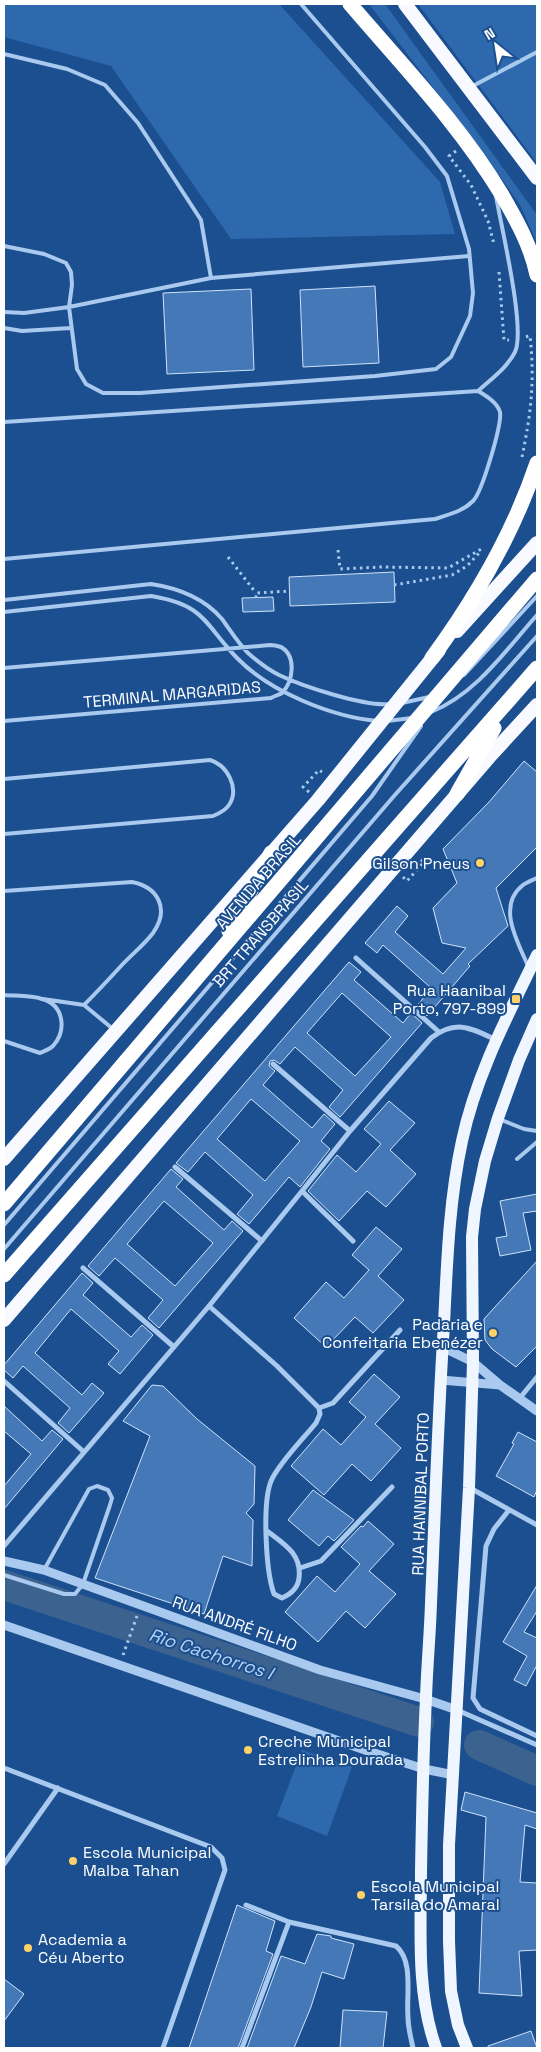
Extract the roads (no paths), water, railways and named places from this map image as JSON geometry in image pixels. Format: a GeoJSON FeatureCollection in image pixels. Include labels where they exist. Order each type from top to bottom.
{"type":"FeatureCollection","features":[{"type":"Feature","properties":{"kind":"highway"},"geometry":{"type":"LineString","coordinates":[[350,4],[468,141],[489,172],[519,224],[532,253],[537,275]]}},
{"type":"Feature","properties":{"kind":"highway"},"geometry":{"type":"LineString","coordinates":[[405,4],[537,178]]}},
{"type":"Feature","properties":{"kind":"highway"},"geometry":{"type":"LineString","coordinates":[[432,658],[485,578],[528,492],[537,463]]}},
{"type":"Feature","properties":{"kind":"highway","name":"AVENIDA BRASIL"},"geometry":{"type":"LineString","coordinates":[[6,1153],[116,1031],[318,800],[432,658],[537,543]]}},
{"type":"Feature","properties":{"kind":"highway","name":"AVENIDA BRASIL"},"geometry":{"type":"LineString","coordinates":[[4,1204],[537,579]]}},
{"type":"Feature","properties":{"kind":"highway"},"geometry":{"type":"LineString","coordinates":[[4,1275],[537,668]]}},
{"type":"Feature","properties":{"kind":"highway"},"geometry":{"type":"LineString","coordinates":[[457,794],[508,702]]}},
{"type":"Feature","properties":{"kind":"highway"},"geometry":{"type":"LineString","coordinates":[[4,1320],[491,754],[537,705]]}},
{"type":"Feature","properties":{"kind":"highway"},"geometry":{"type":"LineString","coordinates":[[216,957],[271,853]]}},
{"type":"Feature","properties":{"kind":"main road","name":"RUA HANNIBAL PORTO"},"geometry":{"type":"LineString","coordinates":[[436,2048],[431,2034],[423,1989],[420,1946],[426,1699],[442,1347],[454,1181],[462,1139],[473,1100],[496,1040],[537,955]]}},
{"type":"Feature","properties":{"kind":"main road"},"geometry":{"type":"LineString","coordinates":[[467,2048],[458,2025],[451,1991],[449,1956],[449,1845],[469,1488],[472,1238],[475,1209],[485,1161],[519,1060],[537,1019]]}},
{"type":"Feature","properties":{"kind":"street"},"geometry":{"type":"LineString","coordinates":[[356,958],[438,1032]]}},
{"type":"Feature","properties":{"kind":"street"},"geometry":{"type":"LineString","coordinates":[[4,1546],[209,1306],[350,1132],[430,1038],[447,1028],[465,1027],[496,1040]]}},
{"type":"Feature","properties":{"kind":"street"},"geometry":{"type":"LineString","coordinates":[[273,1064],[350,1132]]}},
{"type":"Feature","properties":{"kind":"street"},"geometry":{"type":"LineString","coordinates":[[175,1167],[262,1240]]}},
{"type":"Feature","properties":{"kind":"street"},"geometry":{"type":"LineString","coordinates":[[302,1191],[353,1241]]}},
{"type":"Feature","properties":{"kind":"street"},"geometry":{"type":"LineString","coordinates":[[83,1268],[174,1347]]}},
{"type":"Feature","properties":{"kind":"street"},"geometry":{"type":"LineString","coordinates":[[209,1306],[277,1366],[319,1408],[320,1414],[316,1423],[273,1477],[268,1489],[266,1502],[267,1530],[270,1581],[274,1594],[282,1598],[292,1594],[299,1583],[300,1568],[296,1556],[267,1530]]}},
{"type":"Feature","properties":{"kind":"street"},"geometry":{"type":"LineString","coordinates":[[319,1408],[333,1403],[400,1330]]}},
{"type":"Feature","properties":{"kind":"street"},"geometry":{"type":"LineString","coordinates":[[442,1347],[472,1362],[500,1385],[537,1411]]}},
{"type":"Feature","properties":{"kind":"street"},"geometry":{"type":"LineString","coordinates":[[519,1399],[537,1377]]}},
{"type":"Feature","properties":{"kind":"street"},"geometry":{"type":"LineString","coordinates":[[4,1380],[84,1452]]}},
{"type":"Feature","properties":{"kind":"street"},"geometry":{"type":"LineString","coordinates":[[441,1380],[500,1385]]}},
{"type":"Feature","properties":{"kind":"street"},"geometry":{"type":"LineString","coordinates":[[300,1568],[321,1561],[392,1487]]}},
{"type":"Feature","properties":{"kind":"street"},"geometry":{"type":"LineString","coordinates":[[469,1488],[537,1525]]}},
{"type":"Feature","properties":{"kind":"street"},"geometry":{"type":"LineString","coordinates":[[508,1510],[494,1529],[486,1546],[473,1698],[480,1709],[537,1736]]}},
{"type":"Feature","properties":{"kind":"street","name":"RUA ANDRÉ FILHO"},"geometry":{"type":"LineString","coordinates":[[4,1561],[44,1570],[320,1670],[426,1699],[457,1710]]}},
{"type":"Feature","properties":{"kind":"street"},"geometry":{"type":"LineString","coordinates":[[4,1625],[424,1769],[454,1775]]}},
{"type":"Feature","properties":{"kind":"street"},"geometry":{"type":"LineString","coordinates":[[457,1710],[537,1745]]}},
{"type":"Feature","properties":{"kind":"street"},"geometry":{"type":"LineString","coordinates":[[4,1768],[211,1847],[218,1852],[224,1864],[224,1870],[163,2048]]}},
{"type":"Feature","properties":{"kind":"street"},"geometry":{"type":"LineString","coordinates":[[4,1864],[58,1788]]}},
{"type":"Feature","properties":{"kind":"street"},"geometry":{"type":"LineString","coordinates":[[246,1906],[288,1922],[396,1946],[402,1951],[406,1961],[408,2019],[413,2048]]}},
{"type":"Feature","properties":{"kind":"street"},"geometry":{"type":"LineString","coordinates":[[242,2048],[288,1922]]}},
{"type":"Feature","properties":{"kind":"lane"},"geometry":{"type":"LineString","coordinates":[[4,246],[44,254],[66,264],[71,272],[72,285],[69,306],[77,369],[86,384],[104,393],[140,393],[325,380],[436,369],[451,357],[470,316],[473,293],[469,249],[447,176],[425,146],[300,4]]}},
{"type":"Feature","properties":{"kind":"lane"},"geometry":{"type":"LineString","coordinates":[[469,88],[537,52]]}},
{"type":"Feature","properties":{"kind":"lane"},"geometry":{"type":"LineString","coordinates":[[4,54],[67,69],[105,85],[138,123],[200,220],[211,278]]}},
{"type":"Feature","properties":{"kind":"lane"},"geometry":{"type":"LineString","coordinates":[[478,391],[507,365],[515,351],[519,338],[509,264],[496,194],[489,172]]}},
{"type":"Feature","properties":{"kind":"lane"},"geometry":{"type":"LineString","coordinates":[[4,312],[24,313],[69,306],[211,278],[469,256]]}},
{"type":"Feature","properties":{"kind":"lane"},"geometry":{"type":"LineString","coordinates":[[4,328],[22,331],[71,328]]}},
{"type":"Feature","properties":{"kind":"lane"},"geometry":{"type":"LineString","coordinates":[[4,421],[478,391],[490,398],[500,411],[500,422],[482,483],[475,499],[461,511],[435,519],[4,559]]}},
{"type":"Feature","properties":{"kind":"lane"},"geometry":{"type":"LineString","coordinates":[[4,600],[151,584],[170,587],[191,595],[207,606],[220,617],[246,652],[266,668],[280,676],[364,703],[384,705],[424,699],[444,690],[464,676],[537,596]]}},
{"type":"Feature","properties":{"kind":"lane"},"geometry":{"type":"LineString","coordinates":[[4,612],[151,596],[168,599],[185,605],[199,614],[237,659],[258,676],[296,698],[358,719],[382,722],[421,716],[458,698],[474,684],[537,615]]}},
{"type":"Feature","properties":{"kind":"lane","name":"BRT TRANSBRASIL"},"geometry":{"type":"LineString","coordinates":[[4,1249],[394,796],[537,636]]}},
{"type":"Feature","properties":{"kind":"lane","name":"TERMINAL MARGARIDAS"},"geometry":{"type":"LineString","coordinates":[[4,668],[270,644],[281,647],[288,653],[292,668],[288,684],[281,694],[271,698],[4,721]]}},
{"type":"Feature","properties":{"kind":"lane"},"geometry":{"type":"LineString","coordinates":[[428,715],[457,675]]}},
{"type":"Feature","properties":{"kind":"lane","name":"BRT TRANSBRASIL"},"geometry":{"type":"LineString","coordinates":[[4,1225],[372,796],[423,723]]}},
{"type":"Feature","properties":{"kind":"lane"},"geometry":{"type":"LineString","coordinates":[[4,779],[210,760],[219,763],[224,768],[233,788],[229,805],[221,812],[212,816],[4,834]]}},
{"type":"Feature","properties":{"kind":"lane"},"geometry":{"type":"LineString","coordinates":[[530,970],[511,924],[510,904],[522,885],[537,878]]}},
{"type":"Feature","properties":{"kind":"lane"},"geometry":{"type":"LineString","coordinates":[[4,891],[132,882],[143,884],[151,889],[159,899],[162,912],[154,932],[84,1005]]}},
{"type":"Feature","properties":{"kind":"lane"},"geometry":{"type":"LineString","coordinates":[[4,996],[84,1005],[116,1031]]}},
{"type":"Feature","properties":{"kind":"lane"},"geometry":{"type":"LineString","coordinates":[[4,1041],[40,1053],[52,1047],[58,1038],[62,1018],[57,1007],[43,999]]}},
{"type":"Feature","properties":{"kind":"lane"},"geometry":{"type":"LineString","coordinates":[[498,1118],[524,1129],[537,1131]]}},
{"type":"Feature","properties":{"kind":"lane"},"geometry":{"type":"LineString","coordinates":[[517,1159],[537,1142]]}},
{"type":"Feature","properties":{"kind":"lane"},"geometry":{"type":"LineString","coordinates":[[4,1575],[64,1594],[75,1594],[83,1584],[110,1505],[112,1498],[108,1490],[97,1486],[89,1488],[44,1570]]}},
{"type":"Feature","properties":{"kind":"waterway","name":"Rio Cachorros I"},"geometry":{"type":"LineString","coordinates":[[4,1585],[419,1722]]}},
{"type":"Feature","properties":{"kind":"waterway","name":"Rio Cachorros I"},"geometry":{"type":"LineString","coordinates":[[479,1745],[537,1771]]}},
{"type":"Feature","properties":{"kind":"place","name":"Gilson Pneus"},"geometry":{"type":"Point","coordinates":[480,863]}},
{"type":"Feature","properties":{"kind":"place","name":"Rua Haanibal Porto, 797-899"},"geometry":{"type":"Point","coordinates":[516,999]}},
{"type":"Feature","properties":{"kind":"place","name":"Padaria e Confeitaria Ebenézer"},"geometry":{"type":"Point","coordinates":[493,1333]}},
{"type":"Feature","properties":{"kind":"place","name":"Creche Municipal Estrelinha Dourada"},"geometry":{"type":"Point","coordinates":[248,1750]}},
{"type":"Feature","properties":{"kind":"place","name":"Escola Municipal Malba Tahan"},"geometry":{"type":"Point","coordinates":[73,1861]}},
{"type":"Feature","properties":{"kind":"place","name":"Escola Municipal Tarsila do Amaral"},"geometry":{"type":"Point","coordinates":[361,1895]}},
{"type":"Feature","properties":{"kind":"place","name":"Academia a Céu Aberto"},"geometry":{"type":"Point","coordinates":[28,1948]}}]}
